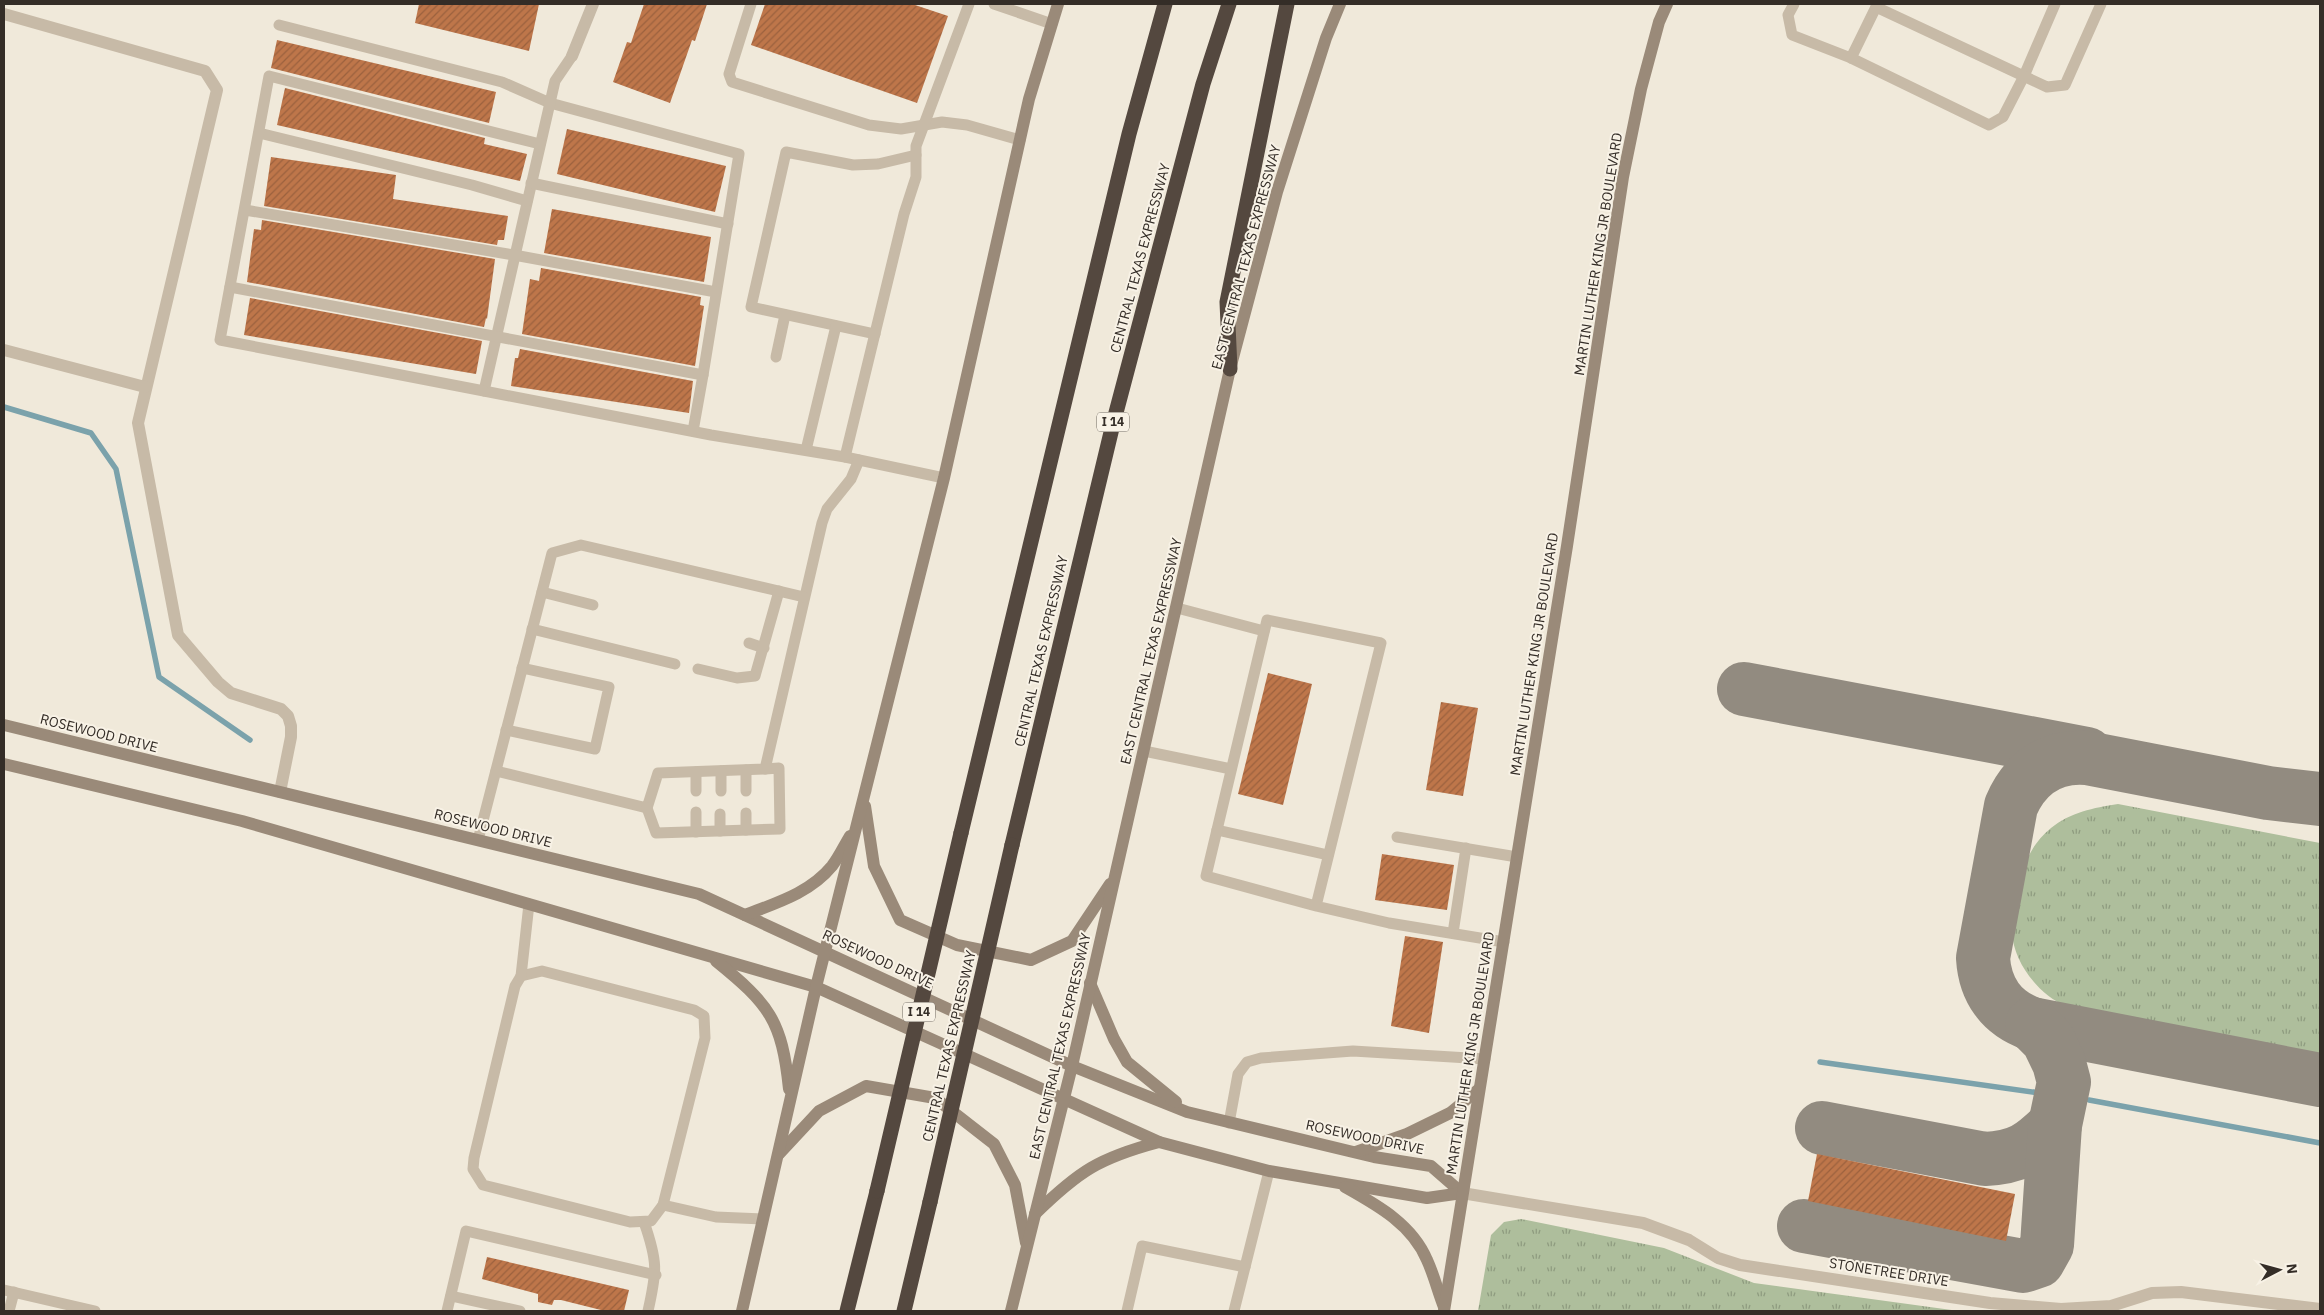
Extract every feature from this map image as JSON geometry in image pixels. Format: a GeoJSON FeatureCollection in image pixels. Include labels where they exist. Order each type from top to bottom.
{"type":"FeatureCollection","features":[{"type":"Feature","properties":{"kind":"highway","name":"I 14"},"geometry":{"type":"LineString","coordinates":[[847,1311],[1127,144],[1165,4]]}},
{"type":"Feature","properties":{"kind":"highway","name":"CENTRAL TEXAS EXPRESSWAY"},"geometry":{"type":"LineString","coordinates":[[904,1311],[1012,845],[1115,415],[1203,84],[1229,4]]}},
{"type":"Feature","properties":{"kind":"highway"},"geometry":{"type":"LineString","coordinates":[[1230,369],[1227,302],[1287,4]]}},
{"type":"Feature","properties":{"kind":"main road"},"geometry":{"type":"LineString","coordinates":[[742,1311],[816,988],[944,478],[1029,99],[1058,4]]}},
{"type":"Feature","properties":{"kind":"main road","name":"EAST CENTRAL TEXAS EXPRESSWAY"},"geometry":{"type":"LineString","coordinates":[[1011,1311],[1062,1099],[1072,1066],[1230,369],[1277,192],[1326,38],[1340,4]]}},
{"type":"Feature","properties":{"kind":"main road","name":"MARTIN LUTHER KING JR BOULEVARD"},"geometry":{"type":"LineString","coordinates":[[1444,1310],[1504,942],[1623,177],[1641,89],[1659,22],[1667,4]]}},
{"type":"Feature","properties":{"kind":"main road","name":"ROSEWOOD DRIVE"},"geometry":{"type":"LineString","coordinates":[[4,725],[699,894],[1072,1066],[1188,1112],[1374,1157],[1431,1166],[1462,1193]]}},
{"type":"Feature","properties":{"kind":"main road"},"geometry":{"type":"LineString","coordinates":[[4,764],[242,821],[816,988],[1159,1142],[1269,1171],[1426,1198],[1462,1193]]}},
{"type":"Feature","properties":{"kind":"main road"},"geometry":{"type":"LineString","coordinates":[[864,798],[874,866],[900,920],[957,945],[1031,960],[1072,941],[1115,877]]}},
{"type":"Feature","properties":{"kind":"main road"},"geometry":{"type":"LineString","coordinates":[[745,915],[794,896],[811,885],[831,866],[857,826]]}},
{"type":"Feature","properties":{"kind":"main road"},"geometry":{"type":"LineString","coordinates":[[710,956],[751,989],[765,1006],[778,1028],[784,1048],[790,1100]]}},
{"type":"Feature","properties":{"kind":"main road"},"geometry":{"type":"LineString","coordinates":[[1090,983],[1114,1039],[1127,1062],[1188,1112]]}},
{"type":"Feature","properties":{"kind":"main road"},"geometry":{"type":"LineString","coordinates":[[778,1155],[819,1111],[866,1086],[935,1098],[994,1144],[1015,1185],[1026,1245]]}},
{"type":"Feature","properties":{"kind":"main road"},"geometry":{"type":"LineString","coordinates":[[1356,1152],[1407,1134],[1450,1113],[1479,1089]]}},
{"type":"Feature","properties":{"kind":"main road"},"geometry":{"type":"LineString","coordinates":[[1035,1214],[1066,1184],[1099,1162],[1127,1150],[1159,1142]]}},
{"type":"Feature","properties":{"kind":"main road"},"geometry":{"type":"LineString","coordinates":[[1339,1183],[1387,1211],[1410,1234],[1427,1258],[1444,1310]]}},
{"type":"Feature","properties":{"kind":"street"},"geometry":{"type":"LineString","coordinates":[[572,56],[593,4]]}},
{"type":"Feature","properties":{"kind":"street"},"geometry":{"type":"LineString","coordinates":[[4,14],[205,71],[217,90],[145,387],[138,430],[178,634],[218,682],[230,693],[281,709],[288,716],[291,726],[290,737],[280,792]]}},
{"type":"Feature","properties":{"kind":"street"},"geometry":{"type":"LineString","coordinates":[[4,350],[145,387]]}},
{"type":"Feature","properties":{"kind":"street","name":"STONETREE DRIVE"},"geometry":{"type":"LineString","coordinates":[[1462,1193],[1643,1223],[1689,1240],[1718,1258],[1740,1265],[1990,1303],[2061,1309],[2111,1306],[2152,1293],[2181,1292],[2320,1309]]}},
{"type":"Feature","properties":{"kind":"lane"},"geometry":{"type":"LineString","coordinates":[[751,4],[729,74],[732,82],[869,125],[901,129],[924,123],[942,122],[967,125],[1020,140]]}},
{"type":"Feature","properties":{"kind":"lane"},"geometry":{"type":"LineString","coordinates":[[845,457],[904,214],[916,176],[916,146],[969,4]]}},
{"type":"Feature","properties":{"kind":"lane"},"geometry":{"type":"LineString","coordinates":[[994,4],[1052,24]]}},
{"type":"Feature","properties":{"kind":"lane"},"geometry":{"type":"LineString","coordinates":[[1794,4],[1788,15],[1792,35],[1851,58],[1989,125],[2003,117],[2024,76],[2055,4]]}},
{"type":"Feature","properties":{"kind":"lane"},"geometry":{"type":"LineString","coordinates":[[1851,58],[1877,5],[2047,87],[2065,85],[2101,4]]}},
{"type":"Feature","properties":{"kind":"lane"},"geometry":{"type":"LineString","coordinates":[[279,25],[502,82],[550,103],[739,154],[693,431]]}},
{"type":"Feature","properties":{"kind":"lane"},"geometry":{"type":"LineString","coordinates":[[484,391],[554,82],[572,56]]}},
{"type":"Feature","properties":{"kind":"lane"},"geometry":{"type":"LineString","coordinates":[[540,144],[270,76],[220,340],[693,431],[845,457],[944,478]]}},
{"type":"Feature","properties":{"kind":"lane"},"geometry":{"type":"LineString","coordinates":[[259,133],[472,184],[527,201]]}},
{"type":"Feature","properties":{"kind":"lane"},"geometry":{"type":"LineString","coordinates":[[875,334],[751,307],[786,152],[853,165],[878,164],[916,155]]}},
{"type":"Feature","properties":{"kind":"lane"},"geometry":{"type":"LineString","coordinates":[[531,183],[728,224]]}},
{"type":"Feature","properties":{"kind":"lane"},"geometry":{"type":"LineString","coordinates":[[245,210],[514,255],[716,292]]}},
{"type":"Feature","properties":{"kind":"lane"},"geometry":{"type":"LineString","coordinates":[[230,287],[703,375]]}},
{"type":"Feature","properties":{"kind":"lane"},"geometry":{"type":"LineString","coordinates":[[776,357],[785,315]]}},
{"type":"Feature","properties":{"kind":"lane"},"geometry":{"type":"LineString","coordinates":[[806,450],[836,326]]}},
{"type":"Feature","properties":{"kind":"lane"},"geometry":{"type":"LineString","coordinates":[[765,769],[804,597],[827,510],[851,479],[859,460]]}},
{"type":"Feature","properties":{"kind":"lane"},"geometry":{"type":"LineString","coordinates":[[478,840],[552,553],[580,545],[804,597]]}},
{"type":"Feature","properties":{"kind":"lane"},"geometry":{"type":"LineString","coordinates":[[698,669],[737,678],[755,676],[779,591]]}},
{"type":"Feature","properties":{"kind":"lane"},"geometry":{"type":"LineString","coordinates":[[542,592],[593,605]]}},
{"type":"Feature","properties":{"kind":"lane"},"geometry":{"type":"LineString","coordinates":[[1177,608],[1264,631]]}},
{"type":"Feature","properties":{"kind":"lane"},"geometry":{"type":"LineString","coordinates":[[1316,906],[1381,643],[1267,620],[1206,876],[1316,906],[1389,923],[1504,942]]}},
{"type":"Feature","properties":{"kind":"lane"},"geometry":{"type":"LineString","coordinates":[[532,629],[675,664]]}},
{"type":"Feature","properties":{"kind":"lane"},"geometry":{"type":"LineString","coordinates":[[749,643],[764,648]]}},
{"type":"Feature","properties":{"kind":"lane"},"geometry":{"type":"LineString","coordinates":[[506,730],[595,750],[609,687],[522,668]]}},
{"type":"Feature","properties":{"kind":"lane"},"geometry":{"type":"LineString","coordinates":[[1144,751],[1231,769]]}},
{"type":"Feature","properties":{"kind":"lane"},"geometry":{"type":"LineString","coordinates":[[779,768],[780,829],[656,833],[647,808],[658,773],[746,770],[779,768]]}},
{"type":"Feature","properties":{"kind":"lane"},"geometry":{"type":"LineString","coordinates":[[746,770],[746,791]]}},
{"type":"Feature","properties":{"kind":"lane"},"geometry":{"type":"LineString","coordinates":[[496,771],[647,808]]}},
{"type":"Feature","properties":{"kind":"lane"},"geometry":{"type":"LineString","coordinates":[[721,771],[721,791]]}},
{"type":"Feature","properties":{"kind":"lane"},"geometry":{"type":"LineString","coordinates":[[696,772],[696,791]]}},
{"type":"Feature","properties":{"kind":"lane"},"geometry":{"type":"LineString","coordinates":[[696,812],[696,832]]}},
{"type":"Feature","properties":{"kind":"lane"},"geometry":{"type":"LineString","coordinates":[[746,813],[746,830]]}},
{"type":"Feature","properties":{"kind":"lane"},"geometry":{"type":"LineString","coordinates":[[720,814],[720,831]]}},
{"type":"Feature","properties":{"kind":"lane"},"geometry":{"type":"LineString","coordinates":[[1217,830],[1328,855]]}},
{"type":"Feature","properties":{"kind":"lane"},"geometry":{"type":"LineString","coordinates":[[1397,837],[1517,856]]}},
{"type":"Feature","properties":{"kind":"lane"},"geometry":{"type":"LineString","coordinates":[[1453,933],[1466,848]]}},
{"type":"Feature","properties":{"kind":"lane"},"geometry":{"type":"LineString","coordinates":[[521,976],[542,971],[694,1010],[704,1016],[705,1038],[663,1205],[651,1221],[630,1222],[483,1185],[476,1177],[473,1169],[474,1158],[515,986],[521,976],[528,904]]}},
{"type":"Feature","properties":{"kind":"lane"},"geometry":{"type":"LineString","coordinates":[[1229,1123],[1238,1074],[1246,1062],[1261,1058],[1353,1051],[1485,1059]]}},
{"type":"Feature","properties":{"kind":"lane"},"geometry":{"type":"LineString","coordinates":[[1234,1311],[1269,1171]]}},
{"type":"Feature","properties":{"kind":"lane"},"geometry":{"type":"LineString","coordinates":[[663,1205],[716,1217],[763,1220]]}},
{"type":"Feature","properties":{"kind":"lane"},"geometry":{"type":"LineString","coordinates":[[644,1222],[654,1250],[656,1275],[648,1311]]}},
{"type":"Feature","properties":{"kind":"lane"},"geometry":{"type":"LineString","coordinates":[[447,1311],[466,1231],[656,1275]]}},
{"type":"Feature","properties":{"kind":"lane"},"geometry":{"type":"LineString","coordinates":[[1127,1311],[1142,1246],[1245,1267]]}},
{"type":"Feature","properties":{"kind":"lane"},"geometry":{"type":"LineString","coordinates":[[9,1311],[9,1291],[95,1311]]}},
{"type":"Feature","properties":{"kind":"lane"},"geometry":{"type":"LineString","coordinates":[[451,1296],[520,1311]]}},
{"type":"Feature","properties":{"kind":"green space"},"geometry":{"type":"Polygon","coordinates":[[[2118,804],[2320,843],[2320,1057],[2092,1014],[2056,1001],[2037,986],[2029,976],[2017,955],[2012,932],[2019,885],[2024,867],[2032,850],[2051,828],[2066,818],[2083,811],[2118,804]]]}},
{"type":"Feature","properties":{"kind":"green space"},"geometry":{"type":"Polygon","coordinates":[[[1521,1219],[1664,1248],[1754,1283],[1959,1311],[1478,1311],[1491,1235],[1504,1222],[1521,1219]]]}},
{"type":"Feature","properties":{"kind":"building"},"geometry":{"type":"Polygon","coordinates":[[[419,4],[539,4],[529,51],[415,23],[419,4]]]}},
{"type":"Feature","properties":{"kind":"building"},"geometry":{"type":"Polygon","coordinates":[[[644,4],[707,4],[695,41],[692,40],[670,103],[613,82],[627,42],[631,43],[644,4]]]}},
{"type":"Feature","properties":{"kind":"building"},"geometry":{"type":"Polygon","coordinates":[[[765,4],[912,4],[948,16],[917,103],[751,45],[765,4]]]}},
{"type":"Feature","properties":{"kind":"building"},"geometry":{"type":"Polygon","coordinates":[[[277,40],[496,92],[489,123],[271,68],[277,40]]]}},
{"type":"Feature","properties":{"kind":"building"},"geometry":{"type":"Polygon","coordinates":[[[285,88],[485,138],[484,144],[527,154],[520,181],[277,125],[285,88]]]}},
{"type":"Feature","properties":{"kind":"building"},"geometry":{"type":"Polygon","coordinates":[[[567,129],[726,166],[715,212],[557,174],[567,129]]]}},
{"type":"Feature","properties":{"kind":"building"},"geometry":{"type":"Polygon","coordinates":[[[271,157],[396,175],[393,199],[508,216],[504,240],[498,240],[497,245],[264,206],[271,157]]]}},
{"type":"Feature","properties":{"kind":"building"},"geometry":{"type":"Polygon","coordinates":[[[552,209],[711,237],[704,282],[544,253],[552,209]]]}},
{"type":"Feature","properties":{"kind":"building"},"geometry":{"type":"Polygon","coordinates":[[[262,220],[495,259],[487,319],[484,327],[247,282],[254,229],[261,230],[262,220]]]}},
{"type":"Feature","properties":{"kind":"building"},"geometry":{"type":"Polygon","coordinates":[[[541,268],[701,297],[700,305],[704,306],[695,366],[522,334],[530,279],[539,281],[541,268]]]}},
{"type":"Feature","properties":{"kind":"building"},"geometry":{"type":"Polygon","coordinates":[[[250,298],[482,341],[476,374],[244,335],[250,298]]]}},
{"type":"Feature","properties":{"kind":"building"},"geometry":{"type":"Polygon","coordinates":[[[520,349],[693,381],[689,413],[511,386],[515,358],[518,358],[520,349]]]}},
{"type":"Feature","properties":{"kind":"building"},"geometry":{"type":"Polygon","coordinates":[[[1268,673],[1312,684],[1283,805],[1238,794],[1268,673]]]}},
{"type":"Feature","properties":{"kind":"building"},"geometry":{"type":"Polygon","coordinates":[[[1441,702],[1478,708],[1463,796],[1426,790],[1441,702]]]}},
{"type":"Feature","properties":{"kind":"building"},"geometry":{"type":"Polygon","coordinates":[[[1382,854],[1454,865],[1447,910],[1375,900],[1382,854]]]}},
{"type":"Feature","properties":{"kind":"building"},"geometry":{"type":"Polygon","coordinates":[[[1405,936],[1443,942],[1429,1033],[1391,1026],[1405,936]]]}},
{"type":"Feature","properties":{"kind":"building"},"geometry":{"type":"Polygon","coordinates":[[[1817,1154],[2015,1194],[2006,1241],[1808,1201],[1817,1154]]]}},
{"type":"Feature","properties":{"kind":"building"},"geometry":{"type":"Polygon","coordinates":[[[487,1257],[629,1290],[624,1311],[605,1311],[561,1300],[554,1300],[552,1305],[538,1302],[538,1294],[482,1279],[487,1257]]]}},
{"type":"Feature","properties":{"kind":"waterway"},"geometry":{"type":"LineString","coordinates":[[4,407],[91,433],[116,469],[159,677],[250,740]]}},
{"type":"Feature","properties":{"kind":"waterway"},"geometry":{"type":"LineString","coordinates":[[1820,1062],[2040,1093]]}},
{"type":"Feature","properties":{"kind":"waterway"},"geometry":{"type":"LineString","coordinates":[[2089,1100],[2320,1143]]}},
{"type":"Feature","properties":{"kind":"taxiway"},"geometry":{"type":"LineString","coordinates":[[1744,689],[2087,754]]}},
{"type":"Feature","properties":{"kind":"taxiway"},"geometry":{"type":"LineString","coordinates":[[2320,799],[2268,793],[2087,758],[2074,758],[2051,763],[2024,784],[2011,806],[1983,958],[1987,980],[1997,999],[2012,1014],[2032,1024],[2320,1080]]}},
{"type":"Feature","properties":{"kind":"taxiway"},"geometry":{"type":"LineString","coordinates":[[1804,1226],[2023,1266],[2038,1261],[2047,1245],[2055,1125],[2064,1082],[2059,1063],[2048,1040],[2032,1024]]}},
{"type":"Feature","properties":{"kind":"taxiway"},"geometry":{"type":"LineString","coordinates":[[1822,1128],[1985,1159],[2007,1156],[2024,1150],[2039,1140],[2055,1125]]}}]}
